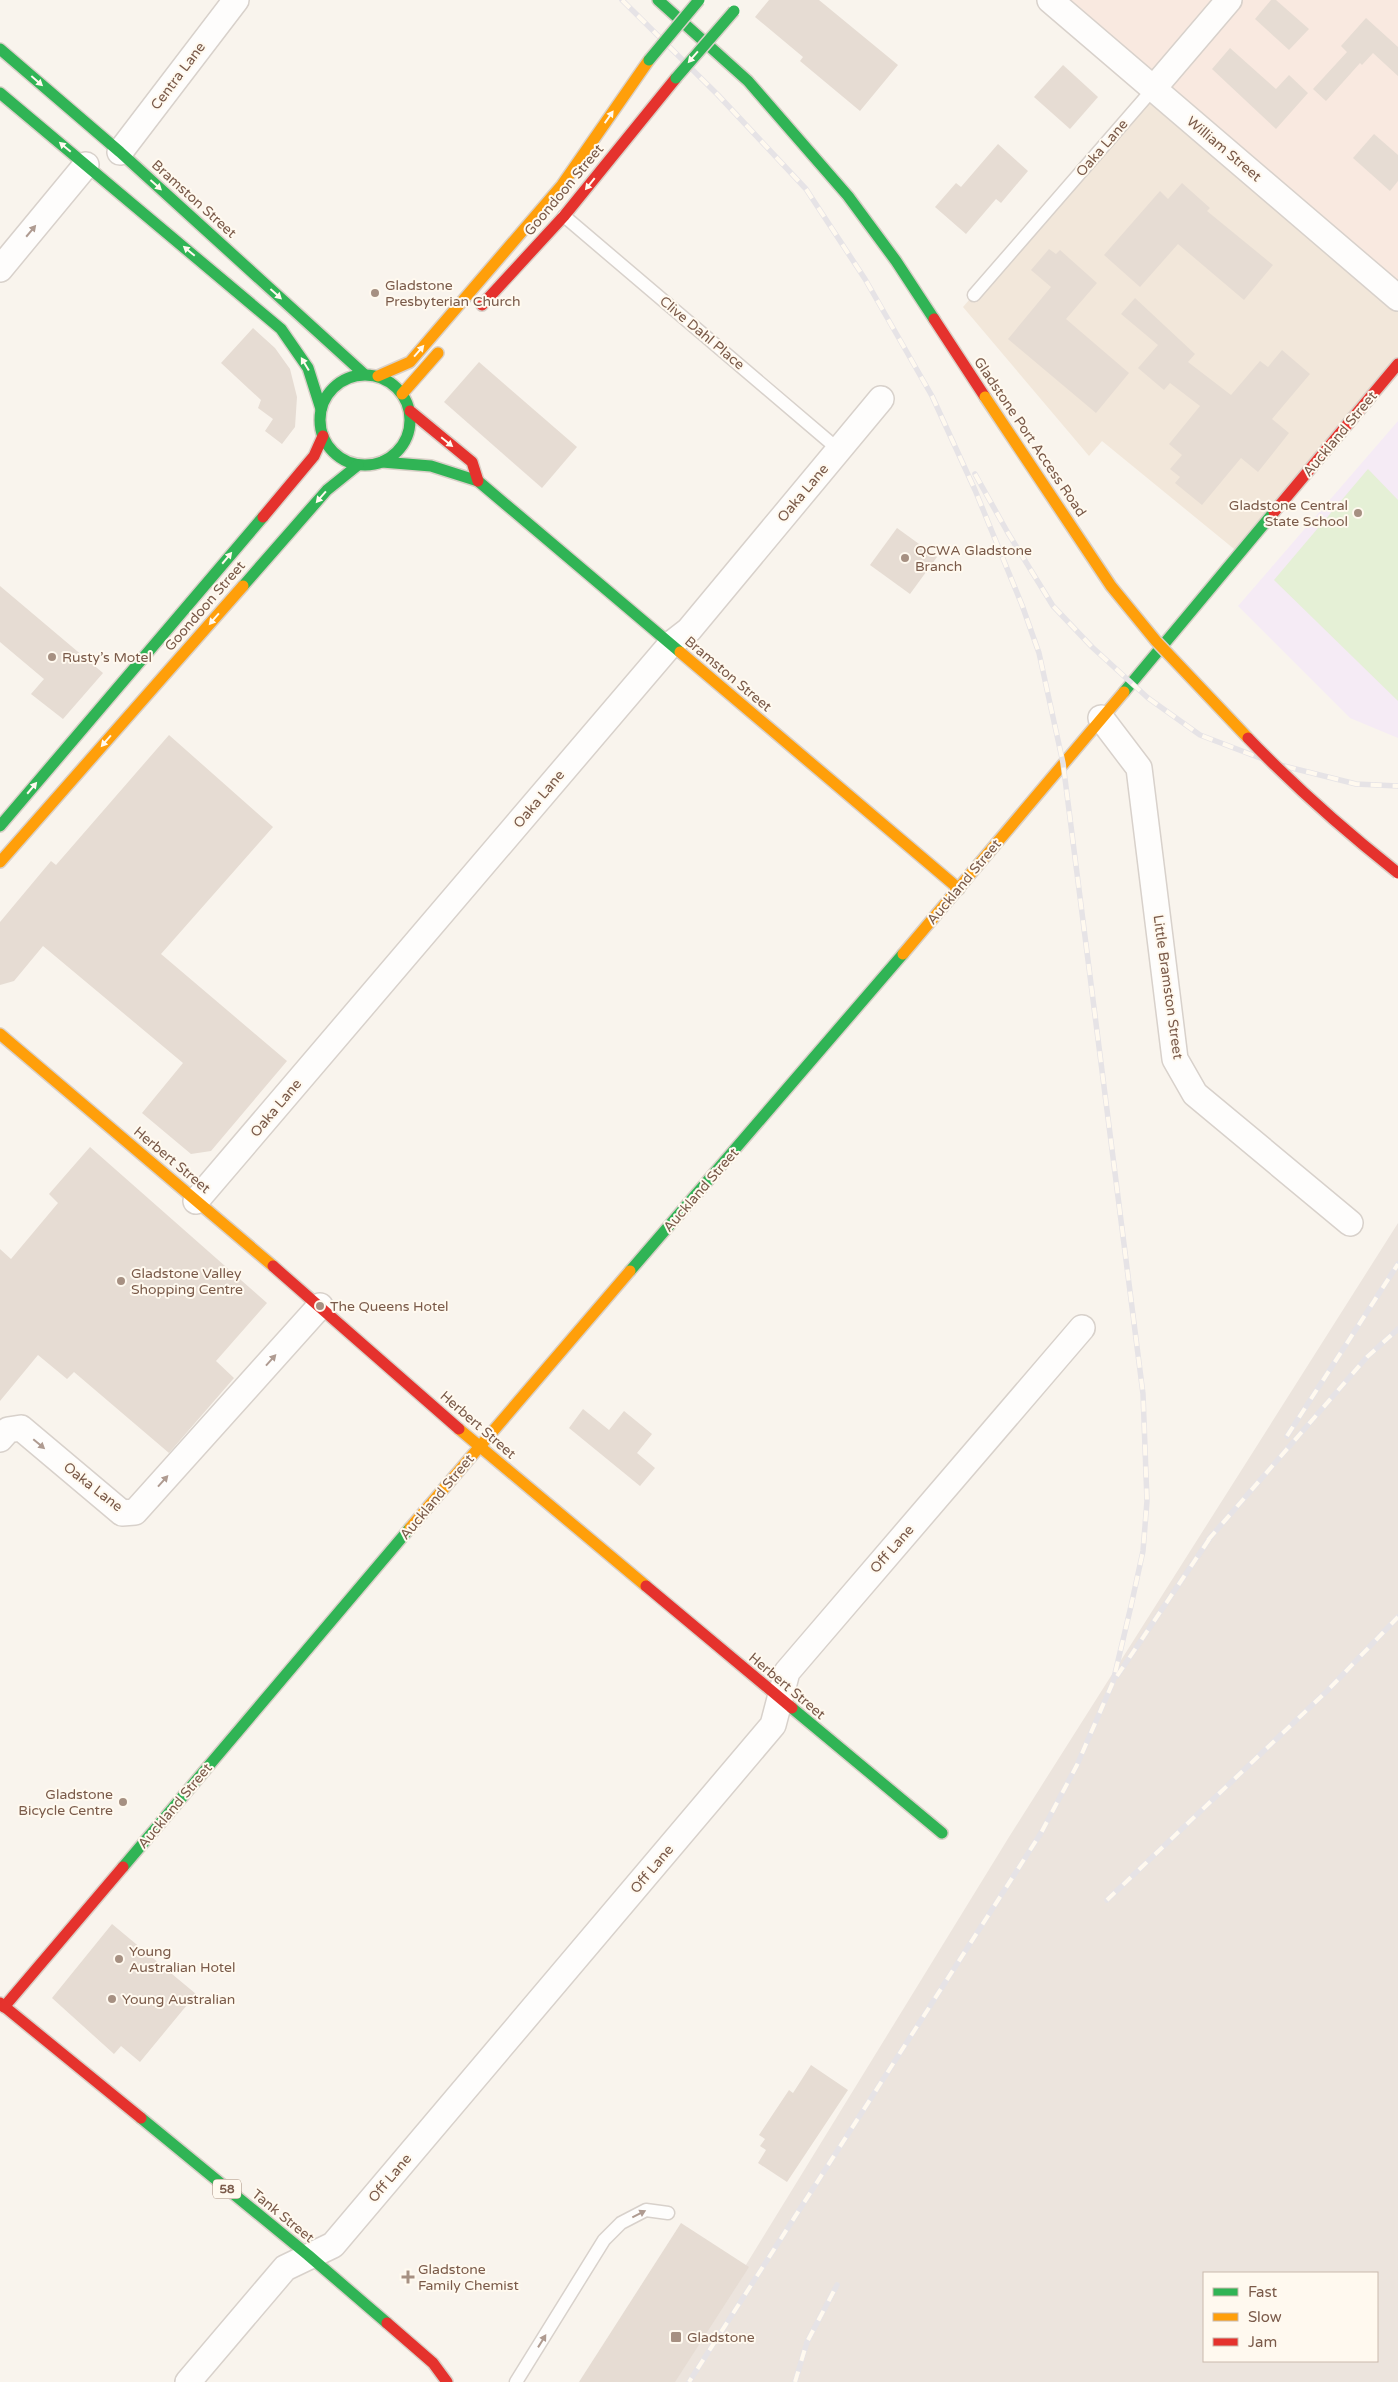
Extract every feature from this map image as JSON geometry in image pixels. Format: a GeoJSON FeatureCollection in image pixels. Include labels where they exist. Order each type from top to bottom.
{"type":"FeatureCollection","features":[{"type":"Feature","properties":{"kind":"street","name":"Centra Lane"},"geometry":{"type":"LineString","coordinates":[[120,152],[236,0]]}},
{"type":"Feature","properties":{"kind":"street","name":"Gladstone Port Access Road"},"geometry":{"type":"LineString","coordinates":[[658,0],[748,81],[848,196],[896,261],[1112,586],[1156,641],[1288,780],[1355,839],[1398,873]]}},
{"type":"Feature","properties":{"kind":"street","name":"Goondoon Street"},"geometry":{"type":"LineString","coordinates":[[378,376],[410,362],[562,185],[649,60],[699,0]]}},
{"type":"Feature","properties":{"kind":"street","name":"Goondoon Street"},"geometry":{"type":"LineString","coordinates":[[472,316],[564,216],[676,78],[743,0]]}},
{"type":"Feature","properties":{"kind":"street","name":"William Street"},"geometry":{"type":"LineString","coordinates":[[1050,0],[1398,298]]}},
{"type":"Feature","properties":{"kind":"street","name":"Oaka Lane"},"geometry":{"type":"LineString","coordinates":[[1153,89],[1229,0]]}},
{"type":"Feature","properties":{"kind":"street","name":"Bramston Street"},"geometry":{"type":"LineString","coordinates":[[0,49],[120,152],[364,374]]}},
{"type":"Feature","properties":{"kind":"street"},"geometry":{"type":"LineString","coordinates":[[0,93],[281,328],[308,368],[321,409],[320,423],[323,436],[331,449],[343,460],[358,465],[382,462],[393,456],[408,436],[411,424],[410,411],[402,394],[392,383],[378,376],[364,374],[352,376],[332,388],[321,409]]}},
{"type":"Feature","properties":{"kind":"street"},"geometry":{"type":"LineString","coordinates":[[0,269],[86,165]]}},
{"type":"Feature","properties":{"kind":"street"},"geometry":{"type":"LineString","coordinates":[[402,394],[446,345]]}},
{"type":"Feature","properties":{"kind":"street","name":"Auckland Street"},"geometry":{"type":"LineString","coordinates":[[1,2008],[479,1447],[959,889],[1398,364]]}},
{"type":"Feature","properties":{"kind":"street","name":"Oaka Lane"},"geometry":{"type":"LineString","coordinates":[[196,1201],[671,644],[690,630],[881,399]]}},
{"type":"Feature","properties":{"kind":"street","name":"Bramston Street"},"geometry":{"type":"LineString","coordinates":[[410,411],[472,462],[478,481]]}},
{"type":"Feature","properties":{"kind":"street","name":"Goondoon Street"},"geometry":{"type":"LineString","coordinates":[[0,826],[314,456],[323,436]]}},
{"type":"Feature","properties":{"kind":"street","name":"Bramston Street"},"geometry":{"type":"LineString","coordinates":[[382,462],[417,462],[445,467],[478,481],[959,889]]}},
{"type":"Feature","properties":{"kind":"street","name":"Goondoon Street"},"geometry":{"type":"LineString","coordinates":[[0,862],[327,490],[358,465]]}},
{"type":"Feature","properties":{"kind":"street","name":"Little Bramston Street"},"geometry":{"type":"LineString","coordinates":[[1101,718],[1138,768],[1175,1059],[1195,1094],[1350,1223]]}},
{"type":"Feature","properties":{"kind":"street","name":"Herbert Street"},"geometry":{"type":"LineString","coordinates":[[0,1034],[320,1306],[479,1447],[780,1700],[942,1833]]}},
{"type":"Feature","properties":{"kind":"street","name":"Oaka Lane"},"geometry":{"type":"LineString","coordinates":[[0,1439],[8,1430],[20,1428],[122,1513],[135,1512],[320,1306]]}},
{"type":"Feature","properties":{"kind":"street","name":"Off Lane"},"geometry":{"type":"LineString","coordinates":[[188,2382],[285,2268],[332,2244],[520,2025],[773,1725],[787,1672],[1082,1328]]}},
{"type":"Feature","properties":{"kind":"street","name":"Tank Street"},"geometry":{"type":"LineString","coordinates":[[1,2008],[308,2255],[433,2363],[448,2382]]}},
{"type":"Feature","properties":{"kind":"lane","name":"Oaka Lane"},"geometry":{"type":"LineString","coordinates":[[974,296],[1153,89]]}},
{"type":"Feature","properties":{"kind":"lane","name":"Clive Dahl Place"},"geometry":{"type":"LineString","coordinates":[[564,216],[839,450]]}},
{"type":"Feature","properties":{"kind":"lane"},"geometry":{"type":"LineString","coordinates":[[516,2382],[604,2240],[621,2223],[646,2210],[668,2213]]}},
{"type":"Feature","properties":{"kind":"shaded area"},"geometry":{"type":"Polygon","coordinates":[[[1061,0],[1398,0],[1398,298],[1061,0]]]}},
{"type":"Feature","properties":{"kind":"shaded area"},"geometry":{"type":"Polygon","coordinates":[[[1153,89],[1398,298],[1398,364],[1239,553],[1102,441],[1089,456],[963,307],[1153,89]]]}},
{"type":"Feature","properties":{"kind":"shaded area","name":"Gladstone Central State School"},"geometry":{"type":"Polygon","coordinates":[[[1398,421],[1398,738],[1350,718],[1238,606],[1398,421]]]}},
{"type":"Feature","properties":{"kind":"shaded area"},"geometry":{"type":"Polygon","coordinates":[[[1398,1223],[1398,2382],[674,2382],[1009,1837],[1398,1223]]]}},
{"type":"Feature","properties":{"kind":"green space"},"geometry":{"type":"Polygon","coordinates":[[[1368,469],[1398,500],[1398,701],[1274,580],[1368,469]]]}},
{"type":"Feature","properties":{"kind":"building"},"geometry":{"type":"Polygon","coordinates":[[[769,0],[819,0],[898,65],[860,111],[800,61],[803,57],[755,17],[769,0]]]}},
{"type":"Feature","properties":{"kind":"building"},"geometry":{"type":"Polygon","coordinates":[[[1271,0],[1276,0],[1309,29],[1289,50],[1255,19],[1271,0]]]}},
{"type":"Feature","properties":{"kind":"building"},"geometry":{"type":"Polygon","coordinates":[[[1366,18],[1398,47],[1398,76],[1373,53],[1362,65],[1360,63],[1326,101],[1313,89],[1347,52],[1341,46],[1366,18]]]}},
{"type":"Feature","properties":{"kind":"building"},"geometry":{"type":"Polygon","coordinates":[[[1230,48],[1276,89],[1289,75],[1308,93],[1276,129],[1212,69],[1230,48]]]}},
{"type":"Feature","properties":{"kind":"building"},"geometry":{"type":"Polygon","coordinates":[[[1063,65],[1098,97],[1070,129],[1034,97],[1063,65]]]}},
{"type":"Feature","properties":{"kind":"building"},"geometry":{"type":"Polygon","coordinates":[[[1374,134],[1398,155],[1398,181],[1390,191],[1353,158],[1374,134]]]}},
{"type":"Feature","properties":{"kind":"building"},"geometry":{"type":"Polygon","coordinates":[[[998,144],[1028,171],[1001,203],[996,199],[966,234],[935,207],[956,183],[961,187],[998,144]]]}},
{"type":"Feature","properties":{"kind":"building"},"geometry":{"type":"Polygon","coordinates":[[[1182,183],[1210,208],[1207,211],[1273,265],[1244,300],[1178,244],[1140,287],[1104,255],[1160,191],[1168,199],[1182,183]]]}},
{"type":"Feature","properties":{"kind":"building"},"geometry":{"type":"Polygon","coordinates":[[[1049,249],[1056,254],[1060,250],[1097,283],[1066,319],[1129,373],[1096,413],[1008,339],[1051,287],[1031,270],[1049,249]]]}},
{"type":"Feature","properties":{"kind":"building"},"geometry":{"type":"Polygon","coordinates":[[[1135,298],[1195,354],[1188,362],[1231,395],[1260,361],[1268,367],[1282,350],[1310,374],[1272,419],[1289,433],[1258,472],[1241,458],[1202,505],[1175,483],[1180,477],[1170,469],[1182,455],[1169,444],[1200,406],[1170,383],[1164,390],[1138,368],[1158,345],[1121,314],[1135,298]]]}},
{"type":"Feature","properties":{"kind":"building"},"geometry":{"type":"Polygon","coordinates":[[[253,328],[275,348],[290,369],[297,397],[295,427],[282,444],[265,431],[273,419],[258,408],[261,400],[221,363],[253,328]]]}},
{"type":"Feature","properties":{"kind":"building"},"geometry":{"type":"Polygon","coordinates":[[[479,362],[577,447],[542,488],[444,402],[479,362]]]}},
{"type":"Feature","properties":{"kind":"building"},"geometry":{"type":"Polygon","coordinates":[[[897,528],[937,557],[910,594],[870,565],[897,528]]]}},
{"type":"Feature","properties":{"kind":"building","name":"Rusty’s Motel"},"geometry":{"type":"Polygon","coordinates":[[[0,586],[103,673],[63,719],[31,694],[44,679],[0,642],[0,586]]]}},
{"type":"Feature","properties":{"kind":"building"},"geometry":{"type":"Polygon","coordinates":[[[169,735],[273,827],[161,954],[287,1061],[211,1151],[191,1154],[142,1113],[183,1063],[43,946],[14,981],[0,985],[0,922],[51,861],[56,865],[169,735]]]}},
{"type":"Feature","properties":{"kind":"building","name":"Gladstone Valley Shopping Centre"},"geometry":{"type":"Polygon","coordinates":[[[90,1147],[267,1303],[216,1361],[234,1378],[169,1453],[74,1372],[67,1379],[38,1355],[0,1401],[0,1249],[11,1259],[58,1203],[49,1194],[90,1147]]]}},
{"type":"Feature","properties":{"kind":"building"},"geometry":{"type":"Polygon","coordinates":[[[583,1409],[609,1430],[624,1411],[652,1434],[637,1453],[655,1468],[640,1486],[569,1428],[583,1409]]]}},
{"type":"Feature","properties":{"kind":"building","name":"Young Australian Hotel"},"geometry":{"type":"Polygon","coordinates":[[[112,1924],[196,1994],[140,2062],[121,2046],[114,2054],[52,1998],[112,1924]]]}},
{"type":"Feature","properties":{"kind":"building"},"geometry":{"type":"Polygon","coordinates":[[[811,2065],[848,2090],[787,2182],[758,2163],[766,2150],[760,2146],[765,2139],[759,2135],[789,2090],[793,2093],[811,2065]]]}},
{"type":"Feature","properties":{"kind":"building"},"geometry":{"type":"Polygon","coordinates":[[[681,2223],[749,2267],[675,2382],[579,2382],[681,2223]]]}},
{"type":"Feature","properties":{"kind":"railway"},"geometry":{"type":"LineString","coordinates":[[622,0],[718,95],[806,189],[865,279],[932,396],[975,490],[1022,605],[1039,653],[1063,763],[1143,1394],[1147,1501],[1143,1551],[1113,1682],[1077,1765],[1041,1833],[689,2382]]}},
{"type":"Feature","properties":{"kind":"railway"},"geometry":{"type":"LineString","coordinates":[[975,474],[1008,533],[1053,606],[1092,647],[1148,698],[1200,735],[1276,764],[1356,784],[1398,786]]}},
{"type":"Feature","properties":{"kind":"railway"},"geometry":{"type":"LineString","coordinates":[[1287,1436],[1398,1264]]}},
{"type":"Feature","properties":{"kind":"railway"},"geometry":{"type":"LineString","coordinates":[[1208,1540],[1367,1357],[1398,1329]]}},
{"type":"Feature","properties":{"kind":"railway"},"geometry":{"type":"LineString","coordinates":[[1117,1676],[1212,1535]]}},
{"type":"Feature","properties":{"kind":"railway"},"geometry":{"type":"LineString","coordinates":[[1107,1900],[1327,1691],[1398,1617]]}},
{"type":"Feature","properties":{"kind":"railway"},"geometry":{"type":"LineString","coordinates":[[795,2382],[807,2342],[837,2285]]}},
{"type":"Feature","properties":{"kind":"traffic: fast"},"geometry":{"type":"LineString","coordinates":[[658,0],[748,81],[848,196],[896,261],[934,319]]}},
{"type":"Feature","properties":{"kind":"traffic: fast"},"geometry":{"type":"LineString","coordinates":[[649,60],[699,0]]}},
{"type":"Feature","properties":{"kind":"traffic: fast"},"geometry":{"type":"LineString","coordinates":[[676,78],[734,11]]}},
{"type":"Feature","properties":{"kind":"traffic: fast"},"geometry":{"type":"LineString","coordinates":[[0,49],[120,152],[364,374]]}},
{"type":"Feature","properties":{"kind":"traffic: fast"},"geometry":{"type":"LineString","coordinates":[[0,93],[281,329],[308,368],[321,409]]}},
{"type":"Feature","properties":{"kind":"traffic: fast"},"geometry":{"type":"LineString","coordinates":[[365,375],[382,378],[397,388],[407,403],[410,420],[407,437],[397,452],[382,462],[365,465],[348,462],[333,452],[323,437],[320,420],[323,403],[333,388],[348,378],[365,375]]}},
{"type":"Feature","properties":{"kind":"traffic: fast"},"geometry":{"type":"LineString","coordinates":[[382,462],[431,466],[478,481],[680,652]]}},
{"type":"Feature","properties":{"kind":"traffic: fast"},"geometry":{"type":"LineString","coordinates":[[243,586],[327,490],[358,465]]}},
{"type":"Feature","properties":{"kind":"traffic: fast"},"geometry":{"type":"LineString","coordinates":[[1124,692],[1274,512]]}},
{"type":"Feature","properties":{"kind":"traffic: fast"},"geometry":{"type":"LineString","coordinates":[[0,826],[263,517]]}},
{"type":"Feature","properties":{"kind":"traffic: fast"},"geometry":{"type":"LineString","coordinates":[[630,1271],[903,954]]}},
{"type":"Feature","properties":{"kind":"traffic: fast"},"geometry":{"type":"LineString","coordinates":[[123,1867],[410,1528]]}},
{"type":"Feature","properties":{"kind":"traffic: fast"},"geometry":{"type":"LineString","coordinates":[[792,1708],[942,1833]]}},
{"type":"Feature","properties":{"kind":"traffic: fast"},"geometry":{"type":"LineString","coordinates":[[141,2118],[308,2255],[387,2323]]}},
{"type":"Feature","properties":{"kind":"traffic: slow"},"geometry":{"type":"LineString","coordinates":[[378,376],[410,362],[562,185],[649,60]]}},
{"type":"Feature","properties":{"kind":"traffic: slow"},"geometry":{"type":"LineString","coordinates":[[402,394],[438,353]]}},
{"type":"Feature","properties":{"kind":"traffic: slow"},"geometry":{"type":"LineString","coordinates":[[985,397],[1111,586],[1156,641],[1248,738]]}},
{"type":"Feature","properties":{"kind":"traffic: slow"},"geometry":{"type":"LineString","coordinates":[[0,862],[243,586]]}},
{"type":"Feature","properties":{"kind":"traffic: slow"},"geometry":{"type":"LineString","coordinates":[[680,652],[959,889]]}},
{"type":"Feature","properties":{"kind":"traffic: slow"},"geometry":{"type":"LineString","coordinates":[[903,954],[1124,692]]}},
{"type":"Feature","properties":{"kind":"traffic: slow"},"geometry":{"type":"LineString","coordinates":[[0,1034],[273,1266]]}},
{"type":"Feature","properties":{"kind":"traffic: slow"},"geometry":{"type":"LineString","coordinates":[[410,1528],[630,1271]]}},
{"type":"Feature","properties":{"kind":"traffic: slow"},"geometry":{"type":"LineString","coordinates":[[459,1429],[646,1586]]}},
{"type":"Feature","properties":{"kind":"traffic: jam"},"geometry":{"type":"LineString","coordinates":[[482,305],[564,216],[676,78]]}},
{"type":"Feature","properties":{"kind":"traffic: jam"},"geometry":{"type":"LineString","coordinates":[[934,319],[985,397]]}},
{"type":"Feature","properties":{"kind":"traffic: jam"},"geometry":{"type":"LineString","coordinates":[[1274,512],[1398,364]]}},
{"type":"Feature","properties":{"kind":"traffic: jam"},"geometry":{"type":"LineString","coordinates":[[410,411],[472,462],[478,481]]}},
{"type":"Feature","properties":{"kind":"traffic: jam"},"geometry":{"type":"LineString","coordinates":[[263,517],[314,456],[323,436]]}},
{"type":"Feature","properties":{"kind":"traffic: jam"},"geometry":{"type":"LineString","coordinates":[[1248,738],[1321,808],[1398,873]]}},
{"type":"Feature","properties":{"kind":"traffic: jam"},"geometry":{"type":"LineString","coordinates":[[273,1266],[459,1429]]}},
{"type":"Feature","properties":{"kind":"traffic: jam"},"geometry":{"type":"LineString","coordinates":[[646,1586],[792,1708]]}},
{"type":"Feature","properties":{"kind":"traffic: jam"},"geometry":{"type":"LineString","coordinates":[[4,2007],[123,1867]]}},
{"type":"Feature","properties":{"kind":"traffic: jam"},"geometry":{"type":"LineString","coordinates":[[0,2003],[141,2118]]}},
{"type":"Feature","properties":{"kind":"traffic: jam"},"geometry":{"type":"LineString","coordinates":[[387,2323],[433,2363],[447,2382]]}},
{"type":"Feature","properties":{"kind":"place","name":"Gladstone Presbyterian Church"},"geometry":{"type":"Point","coordinates":[375,293]}},
{"type":"Feature","properties":{"kind":"place","name":"Gladstone Central State School"},"geometry":{"type":"Point","coordinates":[1358,513]}},
{"type":"Feature","properties":{"kind":"place","name":"QCWA Gladstone Branch"},"geometry":{"type":"Point","coordinates":[905,558]}},
{"type":"Feature","properties":{"kind":"place","name":"Rusty’s Motel"},"geometry":{"type":"Point","coordinates":[52,657]}},
{"type":"Feature","properties":{"kind":"place","name":"Gladstone Valley Shopping Centre"},"geometry":{"type":"Point","coordinates":[121,1281]}},
{"type":"Feature","properties":{"kind":"place","name":"The Queens Hotel"},"geometry":{"type":"Point","coordinates":[320,1306]}},
{"type":"Feature","properties":{"kind":"place","name":"Gladstone Bicycle Centre"},"geometry":{"type":"Point","coordinates":[123,1802]}},
{"type":"Feature","properties":{"kind":"place","name":"Young Australian Hotel"},"geometry":{"type":"Point","coordinates":[119,1959]}},
{"type":"Feature","properties":{"kind":"place","name":"Young Australian"},"geometry":{"type":"Point","coordinates":[112,1999]}},
{"type":"Feature","properties":{"kind":"place","name":"Gladstone Family Chemist"},"geometry":{"type":"Point","coordinates":[408,2277]}},
{"type":"Feature","properties":{"kind":"place","name":"Gladstone"},"geometry":{"type":"Point","coordinates":[676,2337]}}]}
